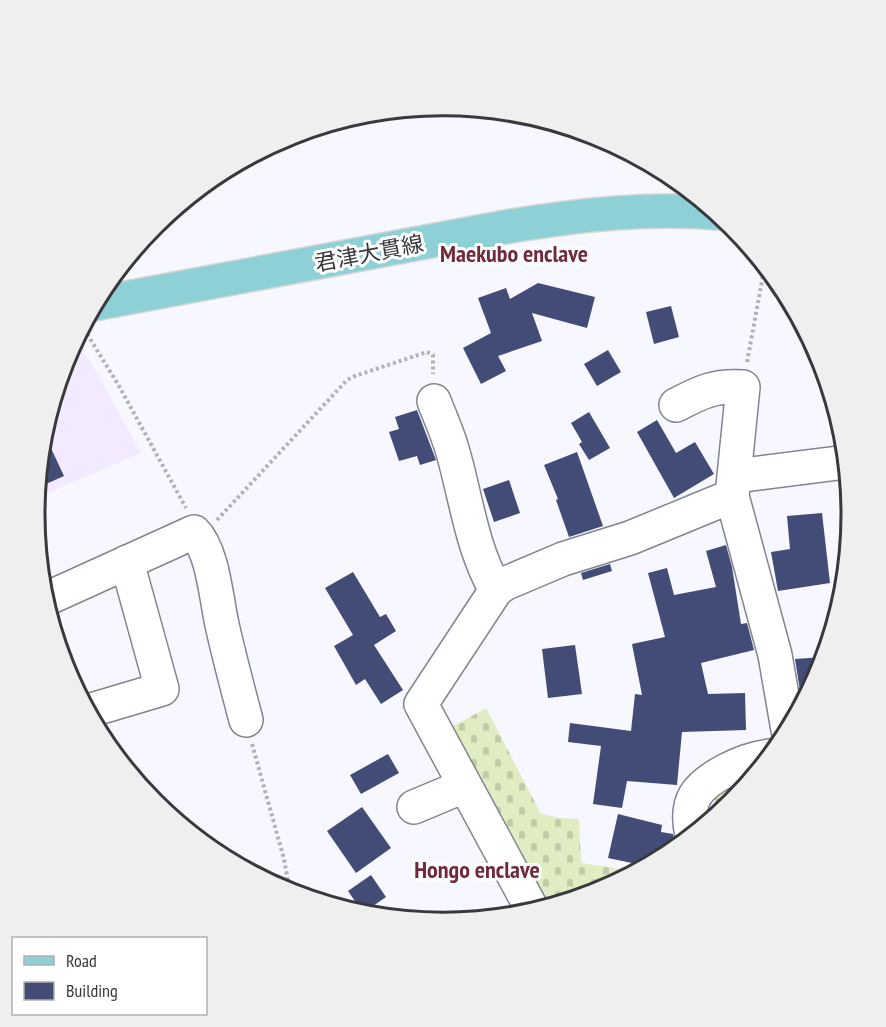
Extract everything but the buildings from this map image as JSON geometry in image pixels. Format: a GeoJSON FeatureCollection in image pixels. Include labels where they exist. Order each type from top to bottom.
{"type":"FeatureCollection","features":[{"type":"Feature","properties":{"kind":"main road","name":"君津大貫線"},"geometry":{"type":"LineString","coordinates":[[106,302],[570,217],[638,212],[704,213]]}},
{"type":"Feature","properties":{"kind":"street"},"geometry":{"type":"LineString","coordinates":[[676,405],[705,390],[728,386],[743,387],[734,486],[775,655],[786,717]]}},
{"type":"Feature","properties":{"kind":"street"},"geometry":{"type":"LineString","coordinates":[[434,401],[452,448],[478,552],[496,590]]}},
{"type":"Feature","properties":{"kind":"street"},"geometry":{"type":"LineString","coordinates":[[528,902],[421,704],[496,590],[504,584],[563,559],[630,538],[734,486],[838,464]]}},
{"type":"Feature","properties":{"kind":"street"},"geometry":{"type":"LineString","coordinates":[[54,595],[127,562],[198,536],[209,562],[246,720]]}},
{"type":"Feature","properties":{"kind":"street"},"geometry":{"type":"LineString","coordinates":[[96,709],[162,689],[127,562]]}},
{"type":"Feature","properties":{"kind":"street"},"geometry":{"type":"LineString","coordinates":[[692,824],[694,796],[700,786],[747,760],[757,758]]}},
{"type":"Feature","properties":{"kind":"street"},"geometry":{"type":"LineString","coordinates":[[414,807],[464,786]]}},
{"type":"Feature","properties":{"kind":"path"},"geometry":{"type":"LineString","coordinates":[[743,387],[763,276]]}},
{"type":"Feature","properties":{"kind":"path"},"geometry":{"type":"LineString","coordinates":[[87,335],[119,386],[187,509],[198,536],[219,518],[347,381],[355,376],[427,352],[433,355],[434,401]]}},
{"type":"Feature","properties":{"kind":"path"},"geometry":{"type":"LineString","coordinates":[[246,720],[288,880]]}},
{"type":"Feature","properties":{"kind":"shaded area"},"geometry":{"type":"Polygon","coordinates":[[[81,349],[90,360],[141,453],[46,494],[48,462],[59,410],[81,349]]]}},
{"type":"Feature","properties":{"kind":"green space"},"geometry":{"type":"Polygon","coordinates":[[[486,708],[541,814],[579,819],[581,863],[621,869],[595,881],[541,899],[450,728],[486,708]]]}},
{"type":"Feature","properties":{"kind":"green space"},"geometry":{"type":"Polygon","coordinates":[[[743,775],[716,803],[711,792],[743,775]]]}},
{"type":"Feature","properties":{"kind":"district","name":"Maekubo enclave"},"geometry":{"type":"Point","coordinates":[514,254]}},
{"type":"Feature","properties":{"kind":"district","name":"Hongo enclave"},"geometry":{"type":"Point","coordinates":[477,870]}}]}
